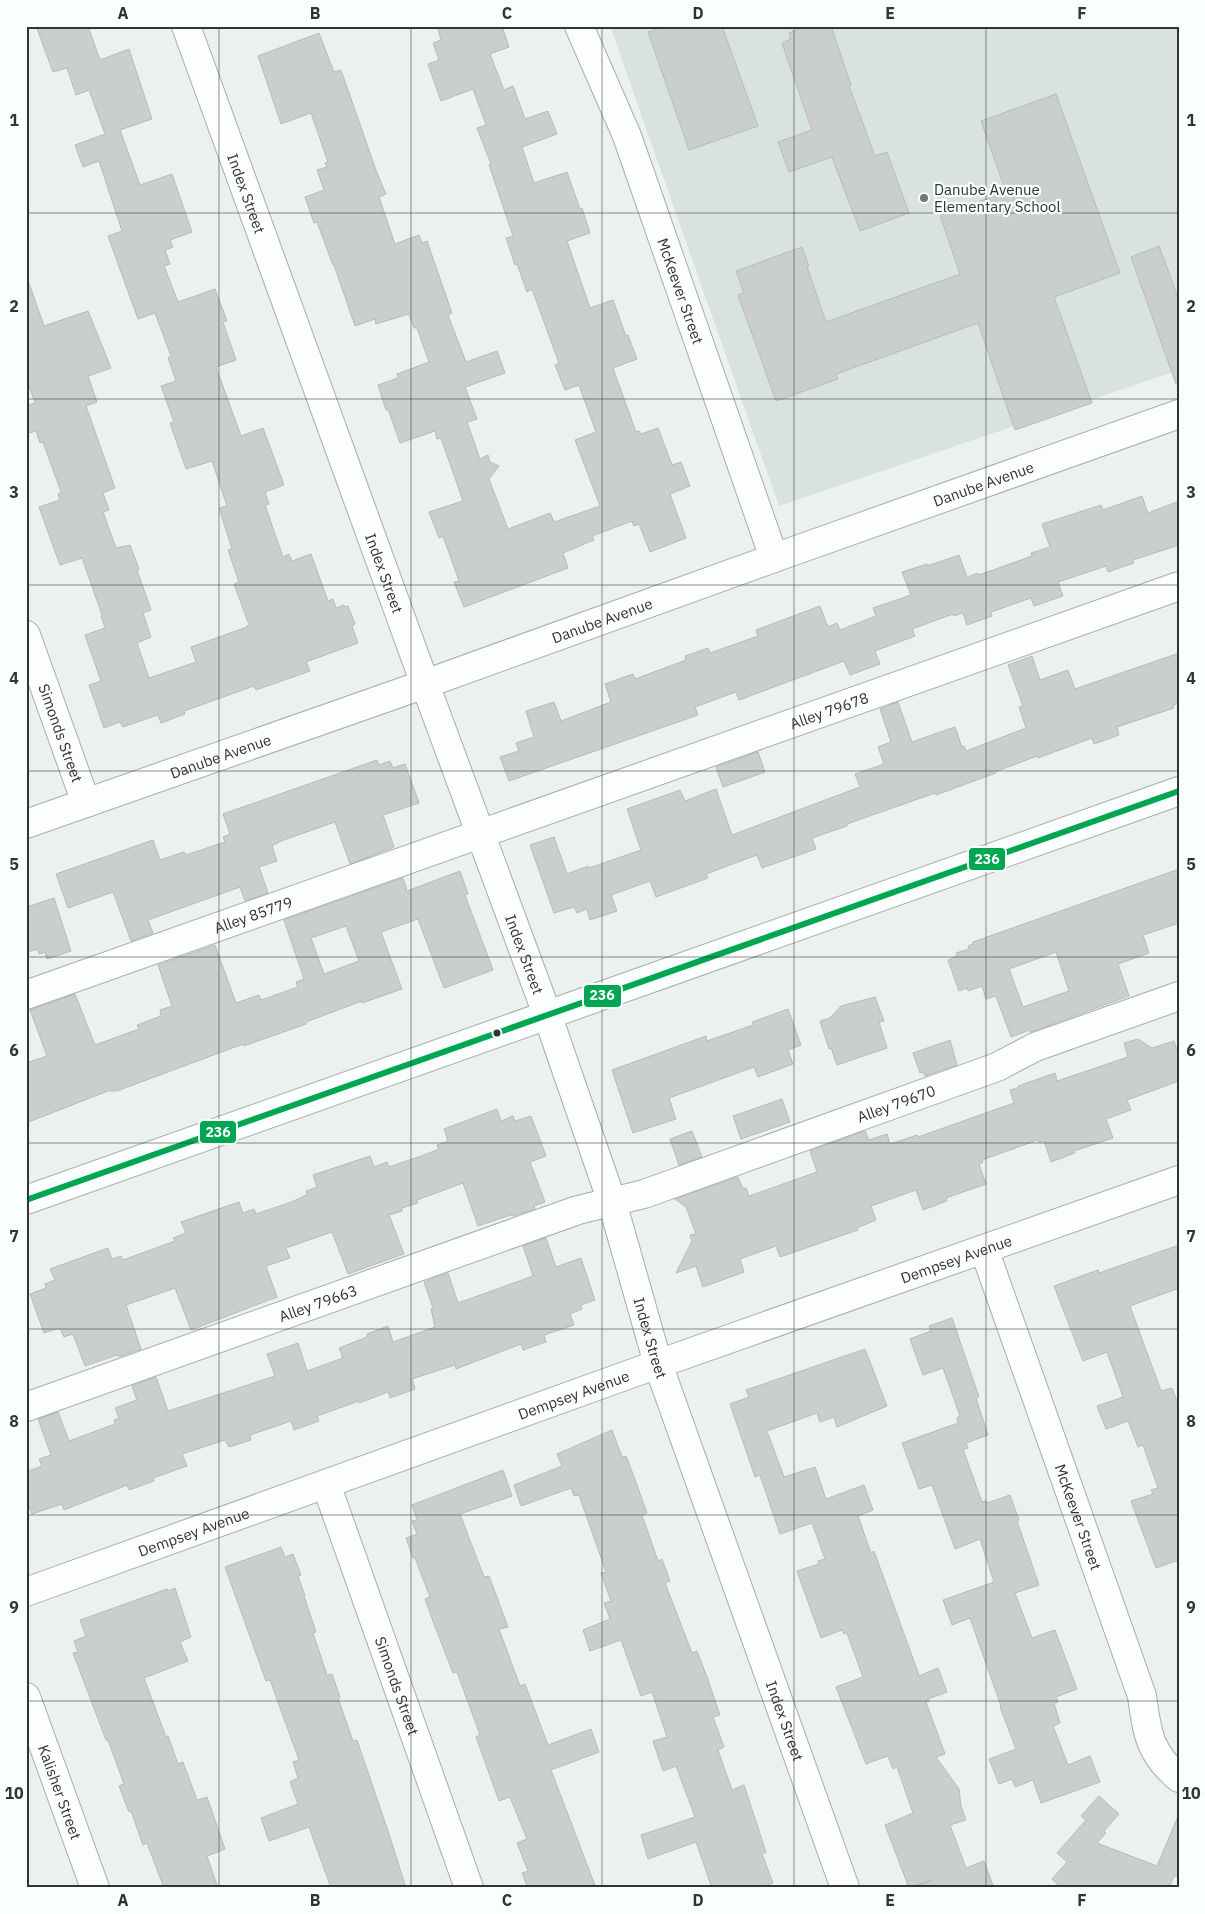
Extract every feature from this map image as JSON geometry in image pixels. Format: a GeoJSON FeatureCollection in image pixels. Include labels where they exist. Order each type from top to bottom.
{"type":"FeatureCollection","features":[{"type":"Feature","properties":{"kind":"street","name":"Index Street"},"geometry":{"type":"LineString","coordinates":[[186,26],[547,1014],[612,1202],[658,1364],[845,1888]]}},
{"type":"Feature","properties":{"kind":"street","name":"McKeever Street"},"geometry":{"type":"LineString","coordinates":[[579,26],[627,136],[774,558]]}},
{"type":"Feature","properties":{"kind":"street","name":"Danube Avenue"},"geometry":{"type":"LineString","coordinates":[[26,824],[425,684],[1179,414]]}},
{"type":"Feature","properties":{"kind":"street","name":"Alley 79678"},"geometry":{"type":"LineString","coordinates":[[481,834],[1179,586]]}},
{"type":"Feature","properties":{"kind":"street","name":"Simonds Street"},"geometry":{"type":"LineString","coordinates":[[26,635],[86,803]]}},
{"type":"Feature","properties":{"kind":"street"},"geometry":{"type":"LineString","coordinates":[[26,1200],[1179,791]]}},
{"type":"Feature","properties":{"kind":"street","name":"Alley 85779"},"geometry":{"type":"LineString","coordinates":[[26,995],[481,834]]}},
{"type":"Feature","properties":{"kind":"street","name":"Alley 79670"},"geometry":{"type":"LineString","coordinates":[[612,1202],[644,1194],[997,1067],[1035,1047],[1179,996]]}},
{"type":"Feature","properties":{"kind":"street","name":"Dempsey Avenue"},"geometry":{"type":"LineString","coordinates":[[26,1592],[658,1364],[1179,1180]]}},
{"type":"Feature","properties":{"kind":"street","name":"Alley 79663"},"geometry":{"type":"LineString","coordinates":[[26,1406],[578,1210],[612,1202]]}},
{"type":"Feature","properties":{"kind":"street","name":"McKeever Street"},"geometry":{"type":"LineString","coordinates":[[984,1248],[1142,1696],[1147,1728],[1155,1753],[1166,1768],[1179,1778]]}},
{"type":"Feature","properties":{"kind":"street","name":"Simonds Street"},"geometry":{"type":"LineString","coordinates":[[326,1484],[469,1888]]}},
{"type":"Feature","properties":{"kind":"street","name":"Kalisher Street"},"geometry":{"type":"LineString","coordinates":[[26,1697],[95,1888]]}},
{"type":"Feature","properties":{"kind":"shaded area","name":"Danube Avenue Elementary School"},"geometry":{"type":"Polygon","coordinates":[[[610,26],[1179,26],[1179,370],[779,506],[610,26]]]}},
{"type":"Feature","properties":{"kind":"building"},"geometry":{"type":"Polygon","coordinates":[[[36,26],[88,26],[100,60],[129,49],[152,119],[120,130],[140,185],[172,174],[192,232],[170,240],[173,247],[165,250],[170,264],[164,266],[178,302],[215,289],[227,321],[223,322],[236,360],[216,367],[241,436],[263,428],[284,485],[265,492],[269,504],[265,505],[283,557],[289,554],[292,561],[311,554],[328,601],[333,599],[336,608],[344,605],[345,607],[348,606],[355,624],[352,626],[358,643],[306,662],[310,671],[256,690],[254,686],[184,711],[185,714],[161,723],[158,715],[123,727],[120,722],[104,728],[89,685],[101,681],[85,635],[105,628],[82,558],[60,565],[39,507],[60,500],[58,494],[61,492],[43,442],[40,443],[36,431],[26,434],[26,406],[35,403],[26,378],[26,284],[29,283],[44,326],[88,311],[111,368],[88,376],[97,402],[86,406],[115,488],[103,493],[109,510],[103,512],[116,548],[130,545],[151,610],[143,613],[151,637],[137,643],[149,678],[196,662],[191,647],[249,625],[234,584],[239,582],[228,550],[232,549],[219,508],[227,506],[212,461],[186,469],[170,423],[174,422],[161,386],[176,381],[168,358],[171,356],[155,313],[138,319],[108,236],[122,231],[99,161],[83,167],[75,145],[105,134],[89,90],[76,95],[67,68],[53,72],[36,26]]]}},
{"type":"Feature","properties":{"kind":"building"},"geometry":{"type":"Polygon","coordinates":[[[437,26],[502,26],[509,47],[490,54],[504,90],[513,86],[525,119],[548,111],[557,134],[522,147],[534,183],[567,172],[590,233],[567,241],[590,308],[613,300],[626,336],[628,335],[637,359],[613,368],[636,432],[639,431],[641,434],[658,428],[672,465],[681,462],[690,486],[670,494],[686,538],[650,552],[639,524],[634,526],[632,521],[592,536],[594,540],[563,553],[568,568],[464,607],[454,582],[459,581],[443,536],[439,538],[429,512],[463,501],[441,438],[437,439],[435,431],[400,443],[378,385],[398,378],[397,374],[429,362],[417,328],[414,328],[409,314],[376,324],[375,319],[355,326],[334,265],[317,222],[314,223],[305,197],[324,190],[317,170],[327,167],[325,163],[328,162],[311,113],[281,124],[258,56],[319,33],[334,72],[341,70],[386,194],[379,197],[395,244],[419,235],[422,243],[427,241],[452,313],[448,315],[466,362],[497,351],[505,373],[465,387],[477,419],[467,422],[480,459],[488,455],[490,462],[499,466],[489,479],[508,529],[550,513],[554,522],[600,506],[575,440],[596,432],[579,385],[565,390],[555,365],[559,363],[532,289],[527,292],[517,264],[515,265],[506,238],[513,236],[489,165],[491,164],[477,128],[486,125],[473,89],[441,101],[428,64],[439,60],[433,43],[441,40],[437,26]]]}},
{"type":"Feature","properties":{"kind":"building"},"geometry":{"type":"Polygon","coordinates":[[[665,26],[722,26],[758,126],[689,150],[648,32],[665,26]]]}},
{"type":"Feature","properties":{"kind":"building"},"geometry":{"type":"Polygon","coordinates":[[[806,26],[831,26],[851,85],[849,86],[875,156],[887,152],[909,213],[860,231],[832,157],[789,172],[778,142],[812,130],[782,43],[791,39],[789,33],[806,26]]]}},
{"type":"Feature","properties":{"kind":"building"},"geometry":{"type":"Polygon","coordinates":[[[1056,94],[1120,273],[1054,297],[1092,403],[1015,430],[978,323],[836,374],[838,379],[776,401],[738,295],[744,293],[736,271],[802,247],[826,322],[960,274],[940,215],[1006,192],[981,121],[1056,94]]]}},
{"type":"Feature","properties":{"kind":"building"},"geometry":{"type":"Polygon","coordinates":[[[1159,246],[1179,300],[1179,384],[1176,384],[1131,257],[1159,246]]]}},
{"type":"Feature","properties":{"kind":"building"},"geometry":{"type":"Polygon","coordinates":[[[1142,496],[1148,513],[1179,501],[1179,545],[1133,560],[1134,563],[1108,572],[1106,566],[1058,582],[1063,596],[1034,606],[1031,598],[991,612],[992,616],[967,625],[963,613],[954,616],[953,614],[912,629],[915,636],[875,651],[880,664],[850,675],[844,661],[739,700],[736,692],[695,707],[698,715],[509,781],[500,757],[519,751],[516,743],[534,737],[526,711],[554,702],[561,721],[611,702],[605,684],[633,674],[635,679],[686,660],[685,656],[708,648],[710,653],[758,636],[756,630],[820,606],[828,627],[837,623],[840,630],[876,616],[873,608],[911,595],[902,572],[959,555],[967,577],[978,573],[979,575],[1032,556],[1031,553],[1050,547],[1042,524],[1101,505],[1103,510],[1142,496]]]}},
{"type":"Feature","properties":{"kind":"building"},"geometry":{"type":"Polygon","coordinates":[[[1179,653],[1179,703],[1173,705],[1174,708],[1117,727],[1119,735],[1094,744],[1092,738],[1038,758],[1037,756],[936,795],[935,793],[847,824],[847,826],[812,838],[816,849],[762,868],[757,855],[706,874],[708,878],[656,897],[650,881],[611,895],[617,911],[590,920],[587,909],[577,913],[574,907],[554,913],[530,845],[554,837],[567,874],[641,850],[627,809],[680,790],[685,801],[716,789],[732,835],[860,787],[855,774],[884,764],[878,747],[891,742],[880,709],[898,702],[912,742],[955,727],[962,747],[964,746],[966,751],[1026,728],[1019,707],[1023,706],[1008,665],[1032,656],[1040,680],[1068,670],[1075,689],[1179,653]]]}},
{"type":"Feature","properties":{"kind":"building"},"geometry":{"type":"Polygon","coordinates":[[[758,752],[765,772],[723,787],[716,767],[758,752]]]}},
{"type":"Feature","properties":{"kind":"building"},"geometry":{"type":"Polygon","coordinates":[[[377,760],[379,765],[390,761],[393,768],[405,764],[419,803],[383,815],[394,847],[392,848],[350,864],[335,822],[281,841],[272,846],[277,861],[259,867],[268,893],[245,901],[240,887],[148,920],[153,933],[131,941],[113,892],[68,908],[56,874],[153,840],[160,860],[184,852],[186,855],[225,842],[223,837],[230,834],[223,814],[377,760]]]}},
{"type":"Feature","properties":{"kind":"building"},"geometry":{"type":"Polygon","coordinates":[[[1179,869],[1179,923],[1143,935],[1149,953],[1118,964],[1129,996],[1031,1032],[1030,1030],[1011,1037],[996,996],[986,999],[982,986],[968,991],[967,988],[959,991],[948,960],[957,956],[956,953],[969,949],[968,946],[973,944],[973,942],[1179,869]],[[1056,952],[1009,969],[1023,1007],[1069,991],[1056,952]]]}},
{"type":"Feature","properties":{"kind":"building"},"geometry":{"type":"Polygon","coordinates":[[[460,871],[468,894],[465,895],[493,970],[444,988],[418,919],[381,932],[402,989],[362,1003],[362,1001],[306,1022],[306,1024],[244,1046],[243,1044],[117,1091],[108,1091],[26,1123],[26,1063],[47,1056],[30,1010],[75,994],[95,1045],[139,1029],[137,1025],[161,1016],[160,1010],[172,1006],[158,965],[215,945],[236,1003],[259,995],[261,1000],[298,987],[296,982],[304,979],[284,920],[403,878],[407,891],[460,871]],[[346,926],[311,938],[324,974],[359,961],[346,926]]]}},
{"type":"Feature","properties":{"kind":"building"},"geometry":{"type":"Polygon","coordinates":[[[54,898],[71,951],[47,959],[45,952],[39,954],[37,949],[26,953],[26,907],[54,898]]]}},
{"type":"Feature","properties":{"kind":"building"},"geometry":{"type":"Polygon","coordinates":[[[875,997],[884,1021],[879,1022],[887,1048],[837,1065],[831,1048],[829,1049],[820,1021],[830,1018],[841,1006],[875,997]]]}},
{"type":"Feature","properties":{"kind":"building"},"geometry":{"type":"Polygon","coordinates":[[[788,1009],[801,1045],[788,1050],[793,1064],[758,1077],[754,1067],[669,1098],[676,1119],[633,1133],[612,1070],[706,1036],[707,1041],[753,1025],[752,1022],[788,1009]]]}},
{"type":"Feature","properties":{"kind":"building"},"geometry":{"type":"Polygon","coordinates":[[[1138,1039],[1152,1048],[1174,1041],[1179,1056],[1179,1081],[1127,1100],[1131,1110],[1106,1119],[1113,1138],[1074,1151],[1075,1153],[1051,1162],[1044,1141],[1039,1143],[1038,1140],[982,1160],[983,1162],[979,1164],[986,1184],[946,1198],[947,1201],[923,1210],[916,1190],[871,1206],[876,1220],[857,1228],[858,1230],[780,1257],[776,1246],[740,1259],[744,1272],[703,1287],[696,1266],[676,1273],[692,1241],[690,1235],[696,1234],[686,1207],[675,1199],[738,1177],[743,1189],[746,1188],[749,1196],[817,1172],[810,1151],[865,1131],[869,1140],[887,1134],[890,1144],[917,1135],[918,1137],[1014,1103],[1010,1090],[1018,1088],[1018,1086],[1055,1073],[1057,1081],[1128,1057],[1124,1043],[1138,1039]]]}},
{"type":"Feature","properties":{"kind":"building"},"geometry":{"type":"Polygon","coordinates":[[[950,1040],[957,1065],[925,1076],[923,1072],[920,1073],[913,1053],[950,1040]]]}},
{"type":"Feature","properties":{"kind":"building"},"geometry":{"type":"Polygon","coordinates":[[[782,1099],[790,1122],[741,1139],[733,1116],[782,1099]]]}},
{"type":"Feature","properties":{"kind":"building"},"geometry":{"type":"Polygon","coordinates":[[[497,1109],[501,1121],[513,1116],[515,1121],[531,1116],[546,1156],[530,1162],[545,1202],[534,1206],[535,1209],[478,1226],[463,1183],[417,1200],[418,1203],[389,1215],[404,1254],[348,1274],[332,1232],[286,1248],[290,1258],[266,1266],[277,1297],[191,1330],[175,1288],[126,1305],[141,1349],[85,1366],[73,1334],[64,1337],[60,1328],[44,1333],[30,1294],[46,1288],[45,1284],[55,1280],[50,1269],[108,1248],[112,1259],[121,1256],[123,1260],[175,1241],[173,1238],[186,1233],[181,1222],[239,1202],[243,1213],[254,1209],[256,1214],[291,1202],[307,1195],[306,1191],[317,1187],[313,1175],[370,1156],[374,1167],[387,1162],[389,1167],[424,1155],[439,1149],[437,1145],[448,1141],[444,1129],[497,1109]]]}},
{"type":"Feature","properties":{"kind":"building"},"geometry":{"type":"Polygon","coordinates":[[[692,1131],[702,1157],[679,1165],[670,1139],[692,1131]]]}},
{"type":"Feature","properties":{"kind":"building"},"geometry":{"type":"Polygon","coordinates":[[[546,1238],[556,1267],[581,1258],[595,1300],[581,1305],[582,1309],[570,1314],[574,1325],[544,1335],[546,1342],[523,1350],[521,1344],[456,1369],[455,1365],[412,1379],[415,1389],[390,1398],[388,1392],[359,1403],[359,1401],[317,1416],[319,1421],[294,1430],[291,1421],[250,1435],[251,1440],[229,1447],[225,1440],[182,1454],[187,1466],[153,1478],[154,1481],[129,1490],[127,1485],[64,1510],[62,1504],[32,1514],[26,1499],[26,1472],[42,1466],[39,1459],[51,1455],[38,1419],[58,1412],[69,1441],[115,1424],[114,1420],[119,1418],[115,1408],[137,1400],[132,1386],[156,1377],[168,1411],[275,1376],[267,1354],[298,1343],[307,1371],[343,1358],[339,1348],[388,1326],[393,1342],[435,1327],[431,1309],[433,1308],[424,1282],[448,1273],[458,1303],[533,1276],[523,1246],[546,1238]]]}},
{"type":"Feature","properties":{"kind":"building"},"geometry":{"type":"Polygon","coordinates":[[[1179,1245],[1179,1288],[1130,1306],[1161,1391],[1172,1388],[1179,1407],[1179,1560],[1156,1568],[1131,1501],[1153,1494],[1151,1490],[1158,1488],[1143,1445],[1138,1447],[1128,1421],[1106,1429],[1097,1406],[1123,1397],[1107,1352],[1083,1361],[1054,1286],[1098,1270],[1099,1273],[1179,1245]]]}},
{"type":"Feature","properties":{"kind":"building"},"geometry":{"type":"Polygon","coordinates":[[[952,1318],[979,1397],[976,1398],[988,1435],[966,1443],[968,1448],[963,1449],[982,1502],[986,1501],[987,1503],[1010,1495],[1039,1585],[1015,1593],[1032,1638],[1055,1630],[1077,1689],[1056,1697],[1058,1702],[1054,1703],[1060,1723],[1053,1726],[1068,1765],[1090,1756],[1100,1782],[1041,1803],[1033,1780],[1015,1787],[1012,1779],[999,1784],[989,1759],[1016,1749],[970,1618],[952,1625],[943,1600],[994,1582],[980,1539],[955,1549],[932,1485],[919,1489],[902,1443],[958,1423],[957,1418],[960,1416],[943,1368],[923,1375],[910,1339],[931,1331],[929,1326],[952,1318]]]}},
{"type":"Feature","properties":{"kind":"building"},"geometry":{"type":"Polygon","coordinates":[[[865,1349],[887,1406],[837,1427],[834,1417],[820,1422],[817,1413],[767,1431],[784,1477],[815,1467],[826,1499],[864,1485],[873,1510],[858,1516],[871,1553],[874,1551],[919,1676],[938,1668],[947,1692],[928,1699],[929,1701],[926,1702],[945,1754],[936,1757],[959,1789],[961,1806],[966,1820],[950,1825],[966,1868],[984,1861],[994,1888],[919,1888],[918,1886],[931,1880],[909,1888],[885,1825],[913,1813],[897,1767],[893,1769],[888,1756],[866,1764],[836,1687],[863,1677],[847,1633],[844,1634],[842,1630],[821,1638],[797,1571],[819,1564],[818,1561],[825,1559],[812,1523],[780,1534],[760,1475],[755,1477],[730,1404],[749,1397],[746,1390],[865,1349]]]}},
{"type":"Feature","properties":{"kind":"building"},"geometry":{"type":"Polygon","coordinates":[[[612,1430],[622,1457],[626,1456],[647,1513],[642,1515],[658,1561],[662,1559],[670,1581],[665,1583],[692,1653],[697,1651],[720,1715],[713,1717],[724,1747],[718,1750],[732,1790],[744,1785],[766,1852],[762,1854],[773,1883],[760,1888],[712,1888],[696,1842],[648,1859],[641,1835],[695,1817],[676,1766],[663,1771],[653,1741],[667,1737],[652,1692],[641,1696],[621,1640],[590,1651],[583,1630],[610,1619],[604,1603],[611,1601],[601,1573],[606,1572],[579,1495],[574,1496],[571,1488],[521,1506],[514,1485],[562,1466],[557,1454],[612,1430]]]}},
{"type":"Feature","properties":{"kind":"building"},"geometry":{"type":"Polygon","coordinates":[[[503,1470],[512,1496],[460,1514],[484,1577],[489,1576],[508,1627],[499,1629],[520,1686],[525,1684],[548,1745],[591,1729],[599,1752],[551,1770],[596,1888],[528,1888],[522,1873],[528,1871],[517,1843],[527,1839],[510,1797],[499,1801],[476,1737],[480,1735],[457,1672],[453,1673],[434,1624],[425,1599],[430,1597],[406,1538],[417,1534],[412,1521],[417,1520],[412,1505],[503,1470]]]}},
{"type":"Feature","properties":{"kind":"building"},"geometry":{"type":"Polygon","coordinates":[[[281,1547],[285,1557],[293,1554],[301,1575],[298,1576],[316,1632],[313,1633],[327,1675],[332,1674],[353,1741],[357,1740],[406,1888],[331,1888],[309,1827],[269,1841],[261,1818],[298,1804],[290,1782],[298,1778],[293,1762],[299,1760],[270,1680],[266,1681],[225,1567],[281,1547]]]}},
{"type":"Feature","properties":{"kind":"building"},"geometry":{"type":"Polygon","coordinates":[[[175,1588],[191,1637],[180,1642],[188,1661],[144,1678],[166,1737],[168,1736],[178,1764],[183,1762],[197,1800],[207,1797],[225,1849],[207,1856],[218,1888],[164,1888],[147,1843],[143,1845],[131,1811],[129,1812],[119,1786],[124,1784],[73,1653],[78,1652],[74,1641],[86,1636],[80,1620],[167,1589],[168,1591],[175,1588]]]}},
{"type":"Feature","properties":{"kind":"building"},"geometry":{"type":"Polygon","coordinates":[[[1099,1796],[1119,1814],[1104,1831],[1106,1833],[1097,1843],[1157,1866],[1179,1814],[1179,1877],[1174,1876],[1169,1888],[1062,1888],[1052,1879],[1067,1862],[1057,1853],[1086,1820],[1081,1816],[1099,1796]]]}},
{"type":"Feature","properties":{"kind":"transit line","name":"236"},"geometry":{"type":"LineString","coordinates":[[26,1200],[1179,791]]}},
{"type":"Feature","properties":{"kind":"place","name":"Danube Avenue Elementary School"},"geometry":{"type":"Point","coordinates":[924,198]}}]}
